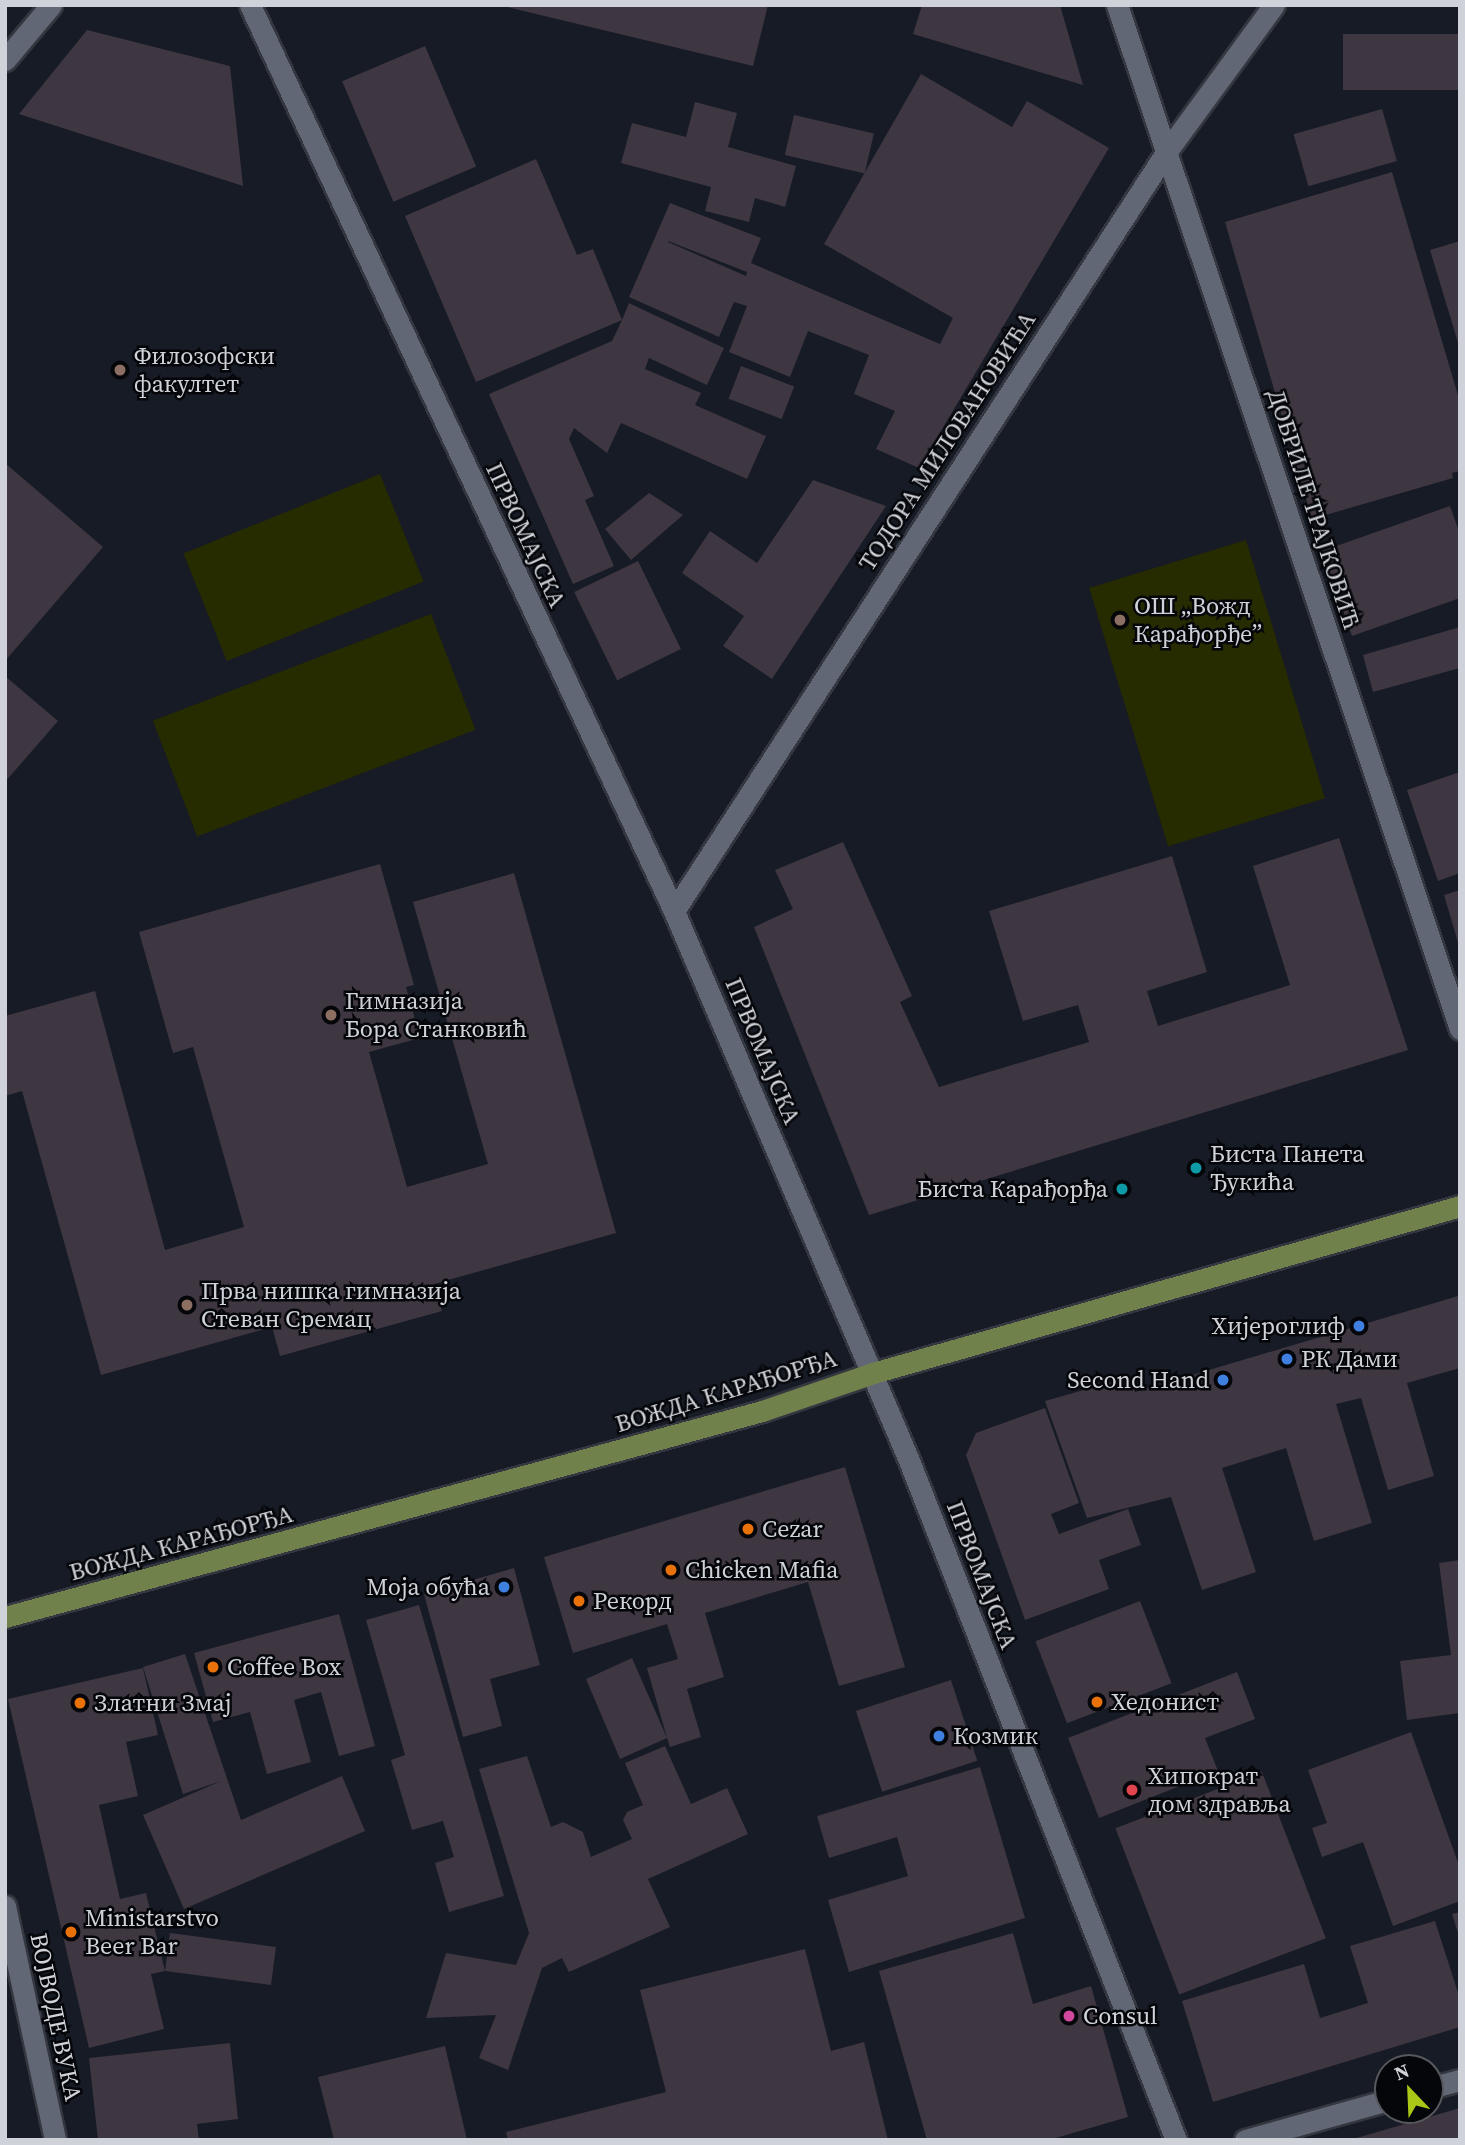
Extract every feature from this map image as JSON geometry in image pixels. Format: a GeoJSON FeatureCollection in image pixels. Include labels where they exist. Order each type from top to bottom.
{"type":"FeatureCollection","features":[{"type":"Feature","properties":{"kind":"main road","name":"ВОЖДА КАРАЂОРЂА"},"geometry":{"type":"LineString","coordinates":[[5,1617],[762,1411],[873,1373],[1460,1206]]}},
{"type":"Feature","properties":{"kind":"street"},"geometry":{"type":"LineString","coordinates":[[5,60],[51,5]]}},
{"type":"Feature","properties":{"kind":"street","name":"ПРВОМАЈСКА"},"geometry":{"type":"LineString","coordinates":[[250,5],[674,911],[873,1373],[1176,2140]]}},
{"type":"Feature","properties":{"kind":"street","name":"ДОБРИЛЕ ТРАЈКОВИЋ"},"geometry":{"type":"LineString","coordinates":[[1117,5],[1460,1030]]}},
{"type":"Feature","properties":{"kind":"street","name":"ТОДОРА МИЛОВАНОВИЋА"},"geometry":{"type":"LineString","coordinates":[[674,911],[1167,151],[1274,5]]}},
{"type":"Feature","properties":{"kind":"street","name":"ВОЈВОДЕ ВУКА"},"geometry":{"type":"LineString","coordinates":[[5,1906],[55,2140]]}},
{"type":"Feature","properties":{"kind":"street"},"geometry":{"type":"LineString","coordinates":[[1245,2140],[1374,2104]]}},
{"type":"Feature","properties":{"kind":"green space"},"geometry":{"type":"Polygon","coordinates":[[[380,474],[423,582],[227,661],[183,553],[380,474]]]}},
{"type":"Feature","properties":{"kind":"green space"},"geometry":{"type":"Polygon","coordinates":[[[1246,540],[1325,798],[1168,846],[1089,588],[1246,540]]]}},
{"type":"Feature","properties":{"kind":"green space"},"geometry":{"type":"Polygon","coordinates":[[[431,614],[475,730],[197,837],[153,721],[431,614]]]}},
{"type":"Feature","properties":{"kind":"building"},"geometry":{"type":"Polygon","coordinates":[[[499,5],[768,5],[753,66],[499,5]]]}},
{"type":"Feature","properties":{"kind":"building"},"geometry":{"type":"Polygon","coordinates":[[[922,5],[1060,5],[1083,85],[913,34],[922,5]]]}},
{"type":"Feature","properties":{"kind":"building"},"geometry":{"type":"Polygon","coordinates":[[[87,30],[230,66],[243,186],[19,114],[87,30]]]}},
{"type":"Feature","properties":{"kind":"building"},"geometry":{"type":"Polygon","coordinates":[[[1343,34],[1460,34],[1460,90],[1343,90],[1343,34]]]}},
{"type":"Feature","properties":{"kind":"building"},"geometry":{"type":"Polygon","coordinates":[[[425,46],[476,167],[393,202],[342,81],[425,46]]]}},
{"type":"Feature","properties":{"kind":"building"},"geometry":{"type":"Polygon","coordinates":[[[921,74],[1012,127],[1027,101],[1109,148],[919,468],[876,449],[895,411],[854,394],[869,355],[808,331],[790,377],[729,352],[747,306],[734,302],[719,337],[629,297],[670,203],[761,238],[751,263],[940,344],[953,318],[824,244],[921,74]],[[668,241],[746,276],[747,272],[668,241]]]}},
{"type":"Feature","properties":{"kind":"building"},"geometry":{"type":"Polygon","coordinates":[[[695,102],[737,113],[728,147],[796,166],[785,207],[755,198],[749,222],[705,211],[711,187],[621,163],[632,123],[686,137],[695,102]]]}},
{"type":"Feature","properties":{"kind":"building"},"geometry":{"type":"Polygon","coordinates":[[[1382,109],[1397,161],[1308,186],[1294,134],[1382,109]]]}},
{"type":"Feature","properties":{"kind":"building"},"geometry":{"type":"Polygon","coordinates":[[[794,115],[874,133],[865,173],[785,155],[794,115]]]}},
{"type":"Feature","properties":{"kind":"building"},"geometry":{"type":"Polygon","coordinates":[[[536,159],[577,255],[593,249],[622,320],[476,382],[405,216],[536,159]]]}},
{"type":"Feature","properties":{"kind":"building"},"geometry":{"type":"Polygon","coordinates":[[[1392,172],[1460,402],[1460,471],[1452,473],[1453,478],[1312,519],[1225,222],[1392,172]]]}},
{"type":"Feature","properties":{"kind":"building"},"geometry":{"type":"Polygon","coordinates":[[[1460,241],[1460,346],[1459,346],[1430,250],[1460,241]]]}},
{"type":"Feature","properties":{"kind":"building"},"geometry":{"type":"Polygon","coordinates":[[[629,303],[724,348],[707,385],[649,358],[645,369],[701,393],[695,405],[766,436],[747,479],[621,423],[607,453],[574,428],[569,439],[594,496],[585,500],[614,566],[573,584],[489,394],[612,341],[629,303]]]}},
{"type":"Feature","properties":{"kind":"building"},"geometry":{"type":"Polygon","coordinates":[[[741,366],[794,386],[782,419],[728,399],[741,366]]]}},
{"type":"Feature","properties":{"kind":"building"},"geometry":{"type":"Polygon","coordinates":[[[5,463],[103,547],[5,661],[5,463]]]}},
{"type":"Feature","properties":{"kind":"building"},"geometry":{"type":"Polygon","coordinates":[[[813,480],[886,506],[772,679],[723,646],[744,616],[682,573],[710,531],[757,563],[813,480]]]}},
{"type":"Feature","properties":{"kind":"building"},"geometry":{"type":"Polygon","coordinates":[[[649,493],[683,515],[631,560],[605,529],[649,493]]]}},
{"type":"Feature","properties":{"kind":"building"},"geometry":{"type":"Polygon","coordinates":[[[1450,506],[1460,534],[1460,598],[1352,636],[1322,551],[1450,506]]]}},
{"type":"Feature","properties":{"kind":"building"},"geometry":{"type":"Polygon","coordinates":[[[638,561],[681,649],[617,680],[574,592],[638,561]]]}},
{"type":"Feature","properties":{"kind":"building"},"geometry":{"type":"Polygon","coordinates":[[[1460,627],[1460,668],[1373,692],[1363,655],[1460,627]]]}},
{"type":"Feature","properties":{"kind":"building"},"geometry":{"type":"Polygon","coordinates":[[[5,676],[58,721],[5,782],[5,676]]]}},
{"type":"Feature","properties":{"kind":"building"},"geometry":{"type":"Polygon","coordinates":[[[1460,772],[1460,873],[1438,881],[1407,790],[1460,772]]]}},
{"type":"Feature","properties":{"kind":"building"},"geometry":{"type":"Polygon","coordinates":[[[1339,838],[1408,1050],[869,1215],[754,927],[793,909],[775,870],[843,842],[912,996],[900,1002],[939,1087],[1089,1042],[1078,1005],[1023,1021],[989,911],[1172,856],[1207,972],[1147,991],[1158,1026],[1290,985],[1253,866],[1339,838]]]}},
{"type":"Feature","properties":{"kind":"building"},"geometry":{"type":"Polygon","coordinates":[[[380,864],[414,985],[406,987],[420,1038],[369,1052],[407,1187],[488,1164],[413,902],[514,873],[616,1233],[434,1284],[442,1311],[280,1356],[272,1327],[101,1375],[22,1091],[5,1096],[5,1016],[95,991],[165,1250],[244,1227],[193,1047],[173,1053],[139,932],[380,864]]]}},
{"type":"Feature","properties":{"kind":"building"},"geometry":{"type":"Polygon","coordinates":[[[1460,890],[1460,946],[1459,946],[1444,895],[1460,890]]]}},
{"type":"Feature","properties":{"kind":"building"},"geometry":{"type":"Polygon","coordinates":[[[1458,1296],[1460,1368],[1407,1383],[1434,1476],[1388,1490],[1361,1398],[1336,1404],[1372,1523],[1314,1541],[1286,1448],[1222,1468],[1256,1572],[1202,1590],[1171,1497],[1087,1518],[1045,1401],[1130,1377],[1135,1392],[1458,1296]]]}},
{"type":"Feature","properties":{"kind":"building"},"geometry":{"type":"Polygon","coordinates":[[[1045,1408],[1079,1503],[1051,1514],[1059,1534],[1128,1509],[1141,1545],[1099,1560],[1109,1589],[1025,1620],[966,1455],[976,1433],[1045,1408]]]}},
{"type":"Feature","properties":{"kind":"building"},"geometry":{"type":"Polygon","coordinates":[[[845,1467],[905,1667],[839,1686],[808,1582],[705,1613],[724,1677],[687,1689],[701,1737],[670,1747],[647,1668],[678,1659],[667,1624],[573,1653],[544,1557],[845,1467]]]}},
{"type":"Feature","properties":{"kind":"building"},"geometry":{"type":"Polygon","coordinates":[[[1460,1560],[1460,1713],[1407,1720],[1400,1661],[1451,1655],[1439,1563],[1460,1560]]]}},
{"type":"Feature","properties":{"kind":"building"},"geometry":{"type":"Polygon","coordinates":[[[514,1568],[540,1665],[490,1679],[502,1726],[463,1737],[424,1594],[514,1568]]]}},
{"type":"Feature","properties":{"kind":"building"},"geometry":{"type":"Polygon","coordinates":[[[1140,1601],[1172,1683],[1067,1723],[1035,1641],[1140,1601]]]}},
{"type":"Feature","properties":{"kind":"building"},"geometry":{"type":"Polygon","coordinates":[[[419,1605],[504,1896],[449,1912],[435,1863],[454,1857],[443,1821],[412,1830],[391,1760],[405,1755],[366,1620],[419,1605]]]}},
{"type":"Feature","properties":{"kind":"building"},"geometry":{"type":"Polygon","coordinates":[[[339,1614],[375,1746],[339,1756],[321,1692],[294,1700],[311,1762],[267,1774],[250,1712],[213,1722],[194,1653],[339,1614]]]}},
{"type":"Feature","properties":{"kind":"building"},"geometry":{"type":"Polygon","coordinates":[[[185,1654],[241,1820],[342,1776],[365,1831],[184,1909],[143,1815],[221,1781],[183,1794],[143,1667],[185,1654]]]}},
{"type":"Feature","properties":{"kind":"building"},"geometry":{"type":"Polygon","coordinates":[[[632,1658],[667,1738],[620,1759],[586,1679],[632,1658]]]}},
{"type":"Feature","properties":{"kind":"building"},"geometry":{"type":"Polygon","coordinates":[[[143,1668],[158,1735],[126,1742],[138,1796],[99,1805],[120,1899],[146,1893],[165,1971],[151,1974],[164,2029],[89,2048],[8,1699],[143,1668]]]}},
{"type":"Feature","properties":{"kind":"building"},"geometry":{"type":"Polygon","coordinates":[[[1237,1672],[1255,1719],[1205,1738],[1218,1771],[1099,1818],[1068,1738],[1237,1672]]]}},
{"type":"Feature","properties":{"kind":"building"},"geometry":{"type":"Polygon","coordinates":[[[951,1680],[977,1761],[882,1792],[856,1711],[951,1680]]]}},
{"type":"Feature","properties":{"kind":"building"},"geometry":{"type":"Polygon","coordinates":[[[1411,1732],[1460,1868],[1460,1901],[1393,1926],[1363,1842],[1322,1857],[1312,1828],[1327,1823],[1308,1770],[1411,1732]]]}},
{"type":"Feature","properties":{"kind":"building"},"geometry":{"type":"Polygon","coordinates":[[[665,1746],[691,1804],[727,1788],[748,1834],[648,1879],[670,1927],[569,1972],[562,1958],[542,1968],[508,2070],[479,2058],[496,2015],[426,2018],[446,1953],[516,1965],[529,1933],[479,1769],[527,1756],[551,1827],[563,1822],[583,1832],[591,1857],[632,1839],[623,1820],[627,1812],[643,1805],[625,1763],[665,1746]]]}},
{"type":"Feature","properties":{"kind":"building"},"geometry":{"type":"Polygon","coordinates":[[[980,1767],[1025,1918],[849,1972],[828,1900],[908,1876],[897,1837],[829,1858],[817,1816],[980,1767]]]}},
{"type":"Feature","properties":{"kind":"building"},"geometry":{"type":"Polygon","coordinates":[[[1262,1772],[1326,1938],[1179,1994],[1115,1828],[1262,1772]]]}},
{"type":"Feature","properties":{"kind":"building"},"geometry":{"type":"Polygon","coordinates":[[[1460,1912],[1460,1936],[1459,1936],[1452,1914],[1460,1912]]]}},
{"type":"Feature","properties":{"kind":"building"},"geometry":{"type":"Polygon","coordinates":[[[1435,1921],[1460,1999],[1460,2027],[1213,2102],[1182,2001],[1304,1964],[1320,2018],[1368,2003],[1350,1946],[1435,1921]]]}},
{"type":"Feature","properties":{"kind":"building"},"geometry":{"type":"Polygon","coordinates":[[[170,1933],[276,1947],[271,1985],[165,1971],[170,1933]]]}},
{"type":"Feature","properties":{"kind":"building"},"geometry":{"type":"Polygon","coordinates":[[[1013,1933],[1033,2004],[1091,1986],[1128,2117],[1049,2140],[927,2140],[879,1971],[1013,1933]]]}},
{"type":"Feature","properties":{"kind":"building"},"geometry":{"type":"Polygon","coordinates":[[[805,1949],[831,2051],[864,2042],[888,2140],[508,2140],[506,2132],[666,2092],[640,1990],[805,1949]]]}},
{"type":"Feature","properties":{"kind":"building"},"geometry":{"type":"Polygon","coordinates":[[[230,2043],[238,2119],[197,2124],[199,2140],[98,2140],[89,2058],[230,2043]]]}},
{"type":"Feature","properties":{"kind":"building"},"geometry":{"type":"Polygon","coordinates":[[[445,2046],[467,2140],[334,2140],[318,2077],[445,2046]]]}},
{"type":"Feature","properties":{"kind":"building"},"geometry":{"type":"Polygon","coordinates":[[[1460,2108],[1460,2140],[1353,2140],[1405,2124],[1444,2124],[1444,2113],[1460,2108]]]}},
{"type":"Feature","properties":{"kind":"place","name":"Филозофски факултет"},"geometry":{"type":"Point","coordinates":[120,370]}},
{"type":"Feature","properties":{"kind":"place","name":"ОШ „Вожд Карађорђе”"},"geometry":{"type":"Point","coordinates":[1120,620]}},
{"type":"Feature","properties":{"kind":"place","name":"Гимназија Бора Станковић"},"geometry":{"type":"Point","coordinates":[331,1015]}},
{"type":"Feature","properties":{"kind":"place","name":"Биста Панета Ђукића"},"geometry":{"type":"Point","coordinates":[1196,1168]}},
{"type":"Feature","properties":{"kind":"place","name":"Биста Карађорђа"},"geometry":{"type":"Point","coordinates":[1122,1189]}},
{"type":"Feature","properties":{"kind":"place","name":"Прва нишка гимназија Стеван Сремац"},"geometry":{"type":"Point","coordinates":[187,1305]}},
{"type":"Feature","properties":{"kind":"place","name":"Хијероглиф"},"geometry":{"type":"Point","coordinates":[1359,1326]}},
{"type":"Feature","properties":{"kind":"place","name":"РК Дами"},"geometry":{"type":"Point","coordinates":[1287,1359]}},
{"type":"Feature","properties":{"kind":"place","name":"Second Hand"},"geometry":{"type":"Point","coordinates":[1223,1380]}},
{"type":"Feature","properties":{"kind":"place","name":"Cezar"},"geometry":{"type":"Point","coordinates":[748,1529]}},
{"type":"Feature","properties":{"kind":"place","name":"Chicken Mafia"},"geometry":{"type":"Point","coordinates":[671,1570]}},
{"type":"Feature","properties":{"kind":"place","name":"Моја обућа"},"geometry":{"type":"Point","coordinates":[504,1587]}},
{"type":"Feature","properties":{"kind":"place","name":"Рекорд"},"geometry":{"type":"Point","coordinates":[579,1601]}},
{"type":"Feature","properties":{"kind":"place","name":"Coffee Box"},"geometry":{"type":"Point","coordinates":[213,1667]}},
{"type":"Feature","properties":{"kind":"place","name":"Хедонист"},"geometry":{"type":"Point","coordinates":[1097,1702]}},
{"type":"Feature","properties":{"kind":"place","name":"Златни Змај"},"geometry":{"type":"Point","coordinates":[80,1703]}},
{"type":"Feature","properties":{"kind":"place","name":"Козмик"},"geometry":{"type":"Point","coordinates":[939,1736]}},
{"type":"Feature","properties":{"kind":"place","name":"Хипократ дом здравља"},"geometry":{"type":"Point","coordinates":[1132,1790]}},
{"type":"Feature","properties":{"kind":"place","name":"Ministarstvo Beer Bar"},"geometry":{"type":"Point","coordinates":[71,1932]}},
{"type":"Feature","properties":{"kind":"place","name":"Consul"},"geometry":{"type":"Point","coordinates":[1069,2016]}}]}
